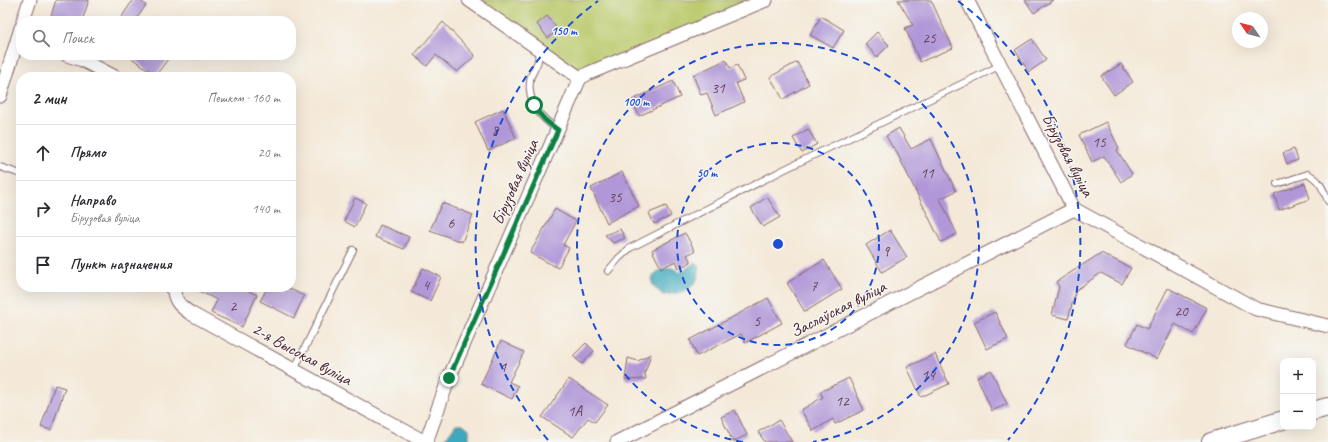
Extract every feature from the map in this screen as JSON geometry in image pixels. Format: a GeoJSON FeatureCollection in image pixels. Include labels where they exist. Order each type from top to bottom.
{"type":"FeatureCollection","features":[{"type":"Feature","properties":{"kind":"main road"},"geometry":{"type":"LineString","coordinates":[[1316,410],[1328,407]]}},
{"type":"Feature","properties":{"kind":"main road"},"geometry":{"type":"LineString","coordinates":[[1211,442],[1280,421]]}},
{"type":"Feature","properties":{"kind":"street"},"geometry":{"type":"LineString","coordinates":[[25,16],[30,0]]}},
{"type":"Feature","properties":{"kind":"street"},"geometry":{"type":"LineString","coordinates":[[469,0],[580,78],[766,0]]}},
{"type":"Feature","properties":{"kind":"street","name":"Бірузовая вуліца"},"geometry":{"type":"LineString","coordinates":[[967,0],[1074,209],[1256,309],[1328,326]]}},
{"type":"Feature","properties":{"kind":"street"},"geometry":{"type":"LineString","coordinates":[[0,96],[16,48]]}},
{"type":"Feature","properties":{"kind":"street"},"geometry":{"type":"LineString","coordinates":[[82,60],[105,72]]}},
{"type":"Feature","properties":{"kind":"street","name":"Бірузовая вуліца"},"geometry":{"type":"LineString","coordinates":[[426,442],[449,378],[580,78]]}},
{"type":"Feature","properties":{"kind":"street","name":"Заслаўская вуліца"},"geometry":{"type":"LineString","coordinates":[[617,442],[1074,209]]}},
{"type":"Feature","properties":{"kind":"street","name":"2-я Высокая вуліца"},"geometry":{"type":"LineString","coordinates":[[172,292],[180,306],[190,313],[426,442]]}},
{"type":"Feature","properties":{"kind":"lane"},"geometry":{"type":"LineString","coordinates":[[538,49],[538,61],[530,79],[530,92],[538,114],[546,122],[558,130]]}},
{"type":"Feature","properties":{"kind":"lane"},"geometry":{"type":"LineString","coordinates":[[608,271],[618,258],[630,248],[785,169],[1000,65]]}},
{"type":"Feature","properties":{"kind":"lane"},"geometry":{"type":"LineString","coordinates":[[0,167],[16,172]]}},
{"type":"Feature","properties":{"kind":"lane"},"geometry":{"type":"LineString","coordinates":[[1277,184],[1308,174],[1316,178],[1328,201]]}},
{"type":"Feature","properties":{"kind":"lane"},"geometry":{"type":"LineString","coordinates":[[294,370],[353,250]]}},
{"type":"Feature","properties":{"kind":"green space"},"geometry":{"type":"Polygon","coordinates":[[[469,0],[757,0],[580,78],[469,0]]]}},
{"type":"Feature","properties":{"kind":"water"},"geometry":{"type":"Polygon","coordinates":[[[695,263],[699,265],[697,280],[694,285],[684,291],[663,295],[652,282],[654,275],[660,270],[671,268],[679,273],[695,263]]]}},
{"type":"Feature","properties":{"kind":"water"},"geometry":{"type":"Polygon","coordinates":[[[456,424],[463,424],[469,429],[469,442],[443,442],[456,424]]]}},
{"type":"Feature","properties":{"kind":"building"},"geometry":{"type":"Polygon","coordinates":[[[56,0],[89,0],[84,16],[51,16],[56,0]]]}},
{"type":"Feature","properties":{"kind":"building"},"geometry":{"type":"Polygon","coordinates":[[[133,0],[139,0],[146,5],[138,16],[122,16],[133,0]]]}},
{"type":"Feature","properties":{"kind":"building"},"geometry":{"type":"Polygon","coordinates":[[[898,0],[931,0],[953,48],[920,62],[905,28],[913,25],[898,0]]]}},
{"type":"Feature","properties":{"kind":"building"},"geometry":{"type":"Polygon","coordinates":[[[1025,0],[1053,0],[1034,13],[1025,0]]]}},
{"type":"Feature","properties":{"kind":"building"},"geometry":{"type":"Polygon","coordinates":[[[547,16],[558,30],[548,38],[537,24],[547,16]]]}},
{"type":"Feature","properties":{"kind":"building"},"geometry":{"type":"Polygon","coordinates":[[[821,16],[844,30],[833,48],[810,35],[821,16]]]}},
{"type":"Feature","properties":{"kind":"building"},"geometry":{"type":"Polygon","coordinates":[[[443,22],[475,56],[457,72],[436,55],[427,66],[414,55],[443,22]]]}},
{"type":"Feature","properties":{"kind":"building"},"geometry":{"type":"Polygon","coordinates":[[[877,32],[889,45],[877,57],[865,44],[877,32]]]}},
{"type":"Feature","properties":{"kind":"building"},"geometry":{"type":"Polygon","coordinates":[[[1032,39],[1046,60],[1029,72],[1015,50],[1032,39]]]}},
{"type":"Feature","properties":{"kind":"building"},"geometry":{"type":"Polygon","coordinates":[[[134,60],[167,60],[158,72],[152,72],[134,60]]]}},
{"type":"Feature","properties":{"kind":"building"},"geometry":{"type":"Polygon","coordinates":[[[726,60],[730,68],[737,65],[744,80],[736,83],[744,102],[716,115],[707,93],[701,95],[693,75],[726,60]]]}},
{"type":"Feature","properties":{"kind":"building"},"geometry":{"type":"Polygon","coordinates":[[[797,62],[809,84],[783,99],[770,77],[797,62]]]}},
{"type":"Feature","properties":{"kind":"building"},"geometry":{"type":"Polygon","coordinates":[[[1121,64],[1133,82],[1114,95],[1101,76],[1121,64]]]}},
{"type":"Feature","properties":{"kind":"building"},"geometry":{"type":"Polygon","coordinates":[[[673,81],[680,97],[639,116],[632,100],[673,81]]]}},
{"type":"Feature","properties":{"kind":"building"},"geometry":{"type":"Polygon","coordinates":[[[503,109],[516,138],[488,151],[475,122],[503,109]]]}},
{"type":"Feature","properties":{"kind":"building"},"geometry":{"type":"Polygon","coordinates":[[[1106,122],[1119,148],[1117,150],[1132,174],[1121,182],[1104,156],[1092,162],[1079,135],[1106,122]]]}},
{"type":"Feature","properties":{"kind":"building"},"geometry":{"type":"Polygon","coordinates":[[[899,128],[911,149],[931,139],[956,191],[940,199],[957,234],[941,242],[894,147],[893,148],[886,136],[899,128]]]}},
{"type":"Feature","properties":{"kind":"building"},"geometry":{"type":"Polygon","coordinates":[[[808,129],[817,144],[802,153],[793,138],[808,129]]]}},
{"type":"Feature","properties":{"kind":"building"},"geometry":{"type":"Polygon","coordinates":[[[1294,149],[1298,160],[1287,164],[1283,153],[1294,149]]]}},
{"type":"Feature","properties":{"kind":"building"},"geometry":{"type":"Polygon","coordinates":[[[622,172],[639,206],[607,223],[591,188],[622,172]]]}},
{"type":"Feature","properties":{"kind":"building"},"geometry":{"type":"Polygon","coordinates":[[[1305,183],[1310,199],[1279,210],[1274,194],[1305,183]]]}},
{"type":"Feature","properties":{"kind":"building"},"geometry":{"type":"Polygon","coordinates":[[[767,197],[780,217],[763,227],[751,208],[767,197]]]}},
{"type":"Feature","properties":{"kind":"building"},"geometry":{"type":"Polygon","coordinates":[[[355,198],[366,203],[355,227],[344,221],[355,198]]]}},
{"type":"Feature","properties":{"kind":"building"},"geometry":{"type":"Polygon","coordinates":[[[442,203],[473,215],[462,242],[430,230],[442,203]]]}},
{"type":"Feature","properties":{"kind":"building"},"geometry":{"type":"Polygon","coordinates":[[[666,206],[671,216],[654,224],[649,213],[666,206]]]}},
{"type":"Feature","properties":{"kind":"building"},"geometry":{"type":"Polygon","coordinates":[[[555,209],[576,221],[563,245],[569,248],[558,268],[530,253],[555,209]]]}},
{"type":"Feature","properties":{"kind":"building"},"geometry":{"type":"Polygon","coordinates":[[[380,225],[409,237],[404,249],[375,237],[380,225]]]}},
{"type":"Feature","properties":{"kind":"building"},"geometry":{"type":"Polygon","coordinates":[[[620,229],[625,238],[613,243],[605,235],[620,229]]]}},
{"type":"Feature","properties":{"kind":"building"},"geometry":{"type":"Polygon","coordinates":[[[890,230],[907,257],[882,272],[866,245],[890,230]]]}},
{"type":"Feature","properties":{"kind":"building"},"geometry":{"type":"Polygon","coordinates":[[[685,233],[695,251],[687,255],[691,262],[679,268],[676,261],[661,268],[652,250],[685,233]]]}},
{"type":"Feature","properties":{"kind":"building"},"geometry":{"type":"Polygon","coordinates":[[[1101,253],[1131,268],[1122,284],[1101,273],[1076,290],[1068,319],[1052,315],[1059,287],[1056,282],[1101,253]]]}},
{"type":"Feature","properties":{"kind":"building"},"geometry":{"type":"Polygon","coordinates":[[[824,260],[842,289],[805,312],[787,283],[824,260]]]}},
{"type":"Feature","properties":{"kind":"building"},"geometry":{"type":"Polygon","coordinates":[[[423,268],[441,277],[430,301],[411,292],[423,268]]]}},
{"type":"Feature","properties":{"kind":"building"},"geometry":{"type":"Polygon","coordinates":[[[1168,288],[1207,308],[1193,334],[1175,324],[1157,359],[1127,344],[1137,324],[1147,329],[1168,288]]]}},
{"type":"Feature","properties":{"kind":"building"},"geometry":{"type":"Polygon","coordinates":[[[201,292],[251,292],[257,295],[242,327],[211,313],[217,300],[201,292]]]}},
{"type":"Feature","properties":{"kind":"building"},"geometry":{"type":"Polygon","coordinates":[[[265,292],[296,292],[304,296],[294,318],[260,301],[265,292]]]}},
{"type":"Feature","properties":{"kind":"building"},"geometry":{"type":"Polygon","coordinates":[[[768,298],[782,323],[745,343],[741,334],[697,356],[690,340],[768,298]]]}},
{"type":"Feature","properties":{"kind":"building"},"geometry":{"type":"Polygon","coordinates":[[[995,312],[1008,339],[987,349],[974,322],[995,312]]]}},
{"type":"Feature","properties":{"kind":"building"},"geometry":{"type":"Polygon","coordinates":[[[501,341],[524,352],[509,382],[518,386],[512,399],[481,384],[501,341]]]}},
{"type":"Feature","properties":{"kind":"building"},"geometry":{"type":"Polygon","coordinates":[[[586,343],[594,351],[582,364],[573,356],[586,343]]]}},
{"type":"Feature","properties":{"kind":"building"},"geometry":{"type":"Polygon","coordinates":[[[651,354],[645,373],[646,379],[625,380],[628,358],[638,361],[651,354]]]}},
{"type":"Feature","properties":{"kind":"building"},"geometry":{"type":"Polygon","coordinates":[[[935,354],[949,384],[921,397],[907,367],[935,354]]]}},
{"type":"Feature","properties":{"kind":"building"},"geometry":{"type":"Polygon","coordinates":[[[991,370],[1007,404],[992,411],[977,377],[991,370]]]}},
{"type":"Feature","properties":{"kind":"building"},"geometry":{"type":"Polygon","coordinates":[[[849,378],[864,410],[835,424],[833,419],[813,431],[801,410],[823,397],[820,392],[849,378]]]}},
{"type":"Feature","properties":{"kind":"building"},"geometry":{"type":"Polygon","coordinates":[[[569,379],[608,405],[595,422],[588,418],[573,437],[542,417],[569,379]]]}},
{"type":"Feature","properties":{"kind":"building"},"geometry":{"type":"Polygon","coordinates":[[[55,385],[65,388],[51,430],[41,427],[55,385]]]}},
{"type":"Feature","properties":{"kind":"building"},"geometry":{"type":"Polygon","coordinates":[[[735,410],[747,435],[733,442],[721,417],[735,410]]]}},
{"type":"Feature","properties":{"kind":"building"},"geometry":{"type":"Polygon","coordinates":[[[779,420],[792,442],[765,442],[758,432],[779,420]]]}},
{"type":"Feature","properties":{"kind":"route"},"geometry":{"type":"LineString","coordinates":[[449,378],[558,130],[546,122],[538,114],[534,105]]}}]}
